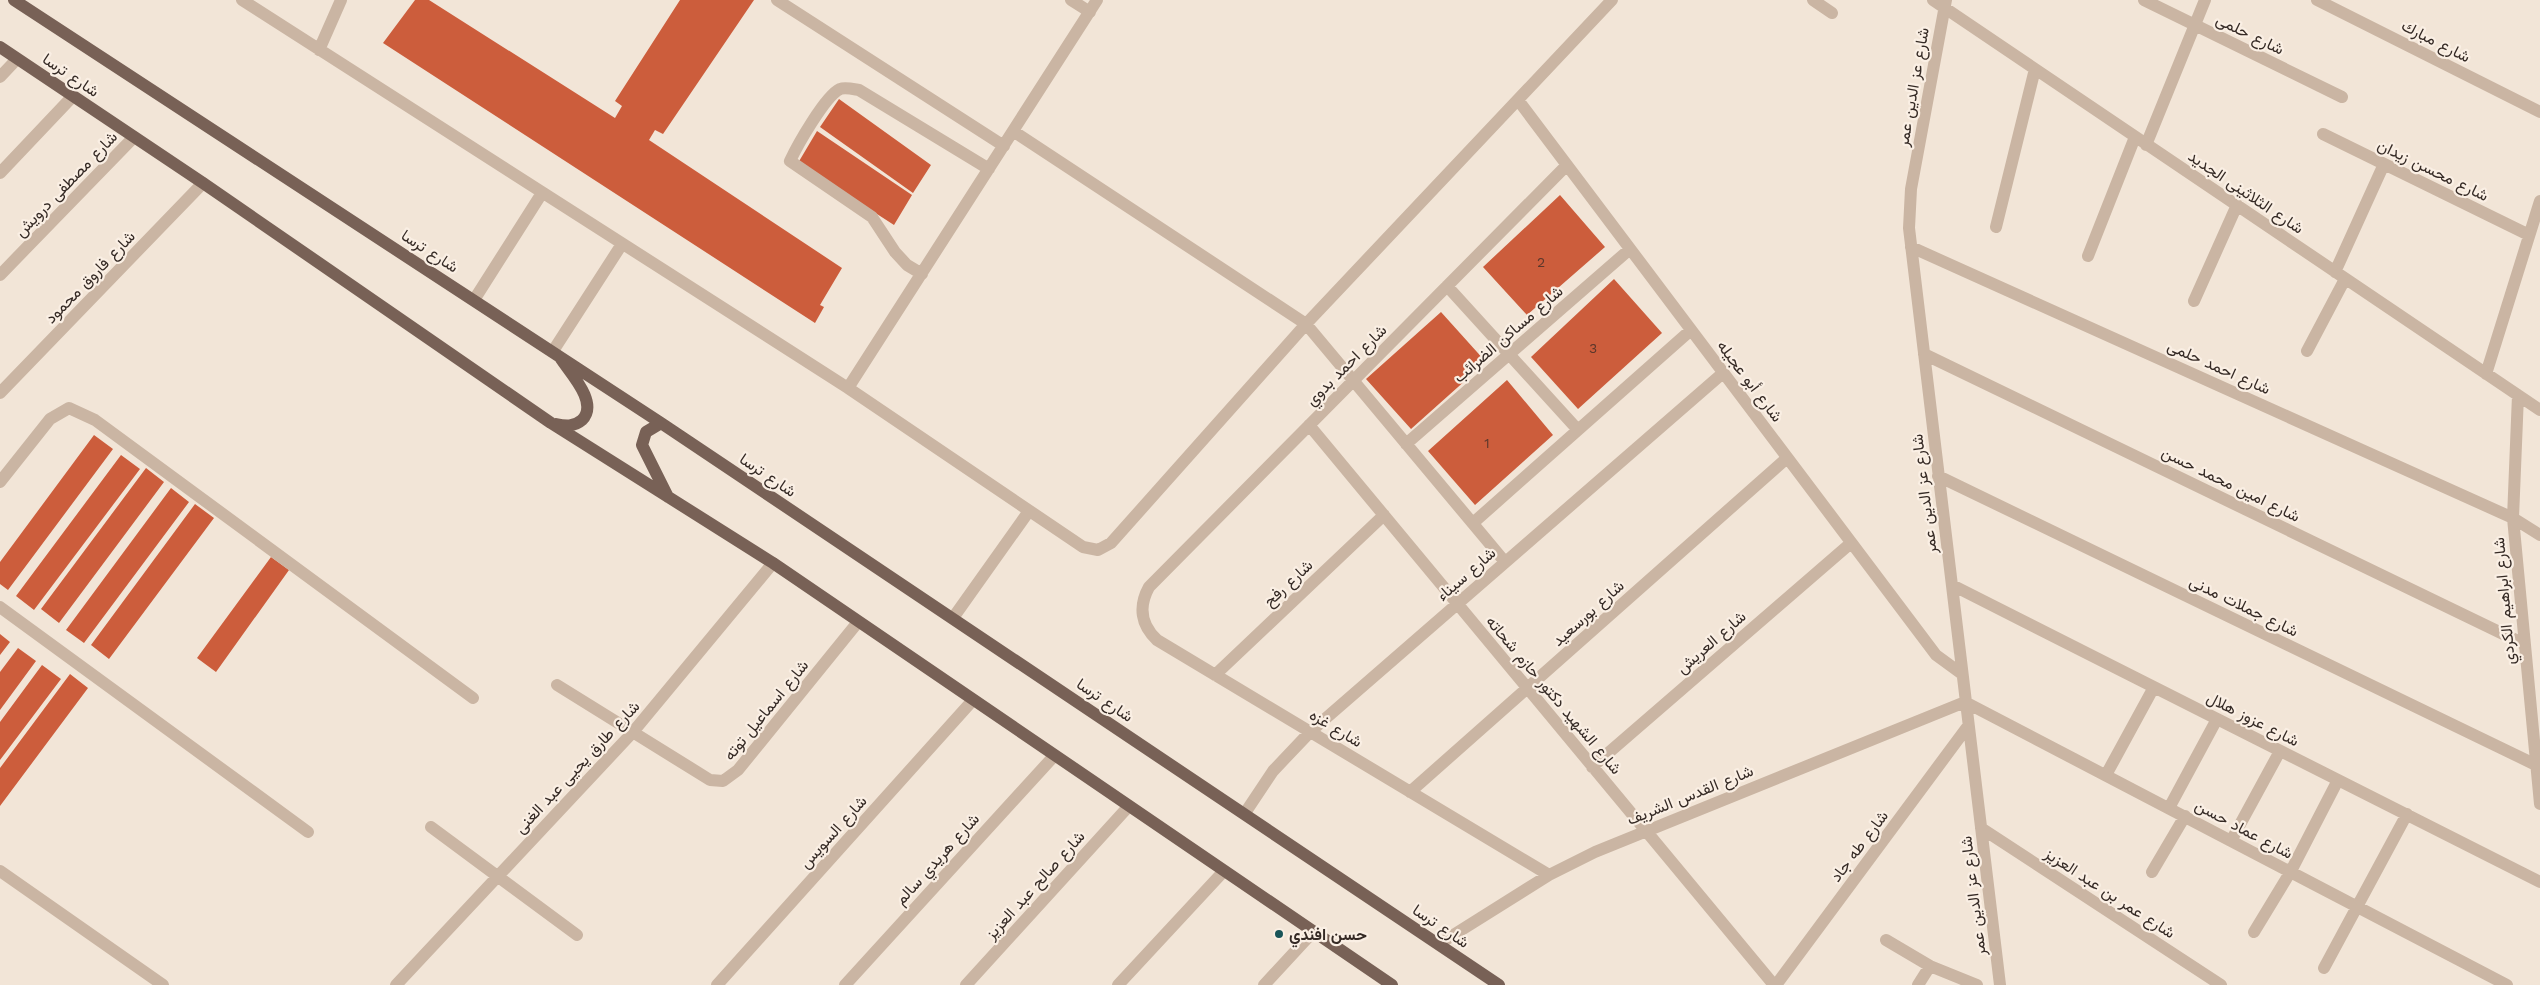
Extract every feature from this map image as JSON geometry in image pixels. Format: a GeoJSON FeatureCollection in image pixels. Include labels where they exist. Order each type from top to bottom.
{"type":"FeatureCollection","features":[{"type":"Feature","properties":{"kind":"main road","name":"شارع ترسا"},"geometry":{"type":"LineString","coordinates":[[14,0],[661,423],[1499,985]]}},
{"type":"Feature","properties":{"kind":"main road","name":"شارع ترسا"},"geometry":{"type":"LineString","coordinates":[[0,47],[203,183],[551,423],[773,562],[1223,872],[1392,985]]}},
{"type":"Feature","properties":{"kind":"main road"},"geometry":{"type":"LineString","coordinates":[[551,423],[566,426],[574,425],[582,420],[588,405],[586,396],[555,353]]}},
{"type":"Feature","properties":{"kind":"main road"},"geometry":{"type":"LineString","coordinates":[[661,423],[646,432],[642,445],[669,498]]}},
{"type":"Feature","properties":{"kind":"street"},"geometry":{"type":"LineString","coordinates":[[242,0],[848,388],[1084,547],[1098,550],[1105,547],[1306,324],[1612,0]]}},
{"type":"Feature","properties":{"kind":"street"},"geometry":{"type":"LineString","coordinates":[[319,50],[341,0]]}},
{"type":"Feature","properties":{"kind":"street"},"geometry":{"type":"LineString","coordinates":[[777,0],[1004,146]]}},
{"type":"Feature","properties":{"kind":"street"},"geometry":{"type":"LineString","coordinates":[[1071,0],[1090,12]]}},
{"type":"Feature","properties":{"kind":"street"},"geometry":{"type":"LineString","coordinates":[[848,388],[1097,0]]}},
{"type":"Feature","properties":{"kind":"street"},"geometry":{"type":"LineString","coordinates":[[1813,0],[1832,13]]}},
{"type":"Feature","properties":{"kind":"street","name":"شارع الثلاثينى الجديد"},"geometry":{"type":"LineString","coordinates":[[1933,0],[1945,4],[2035,69],[2146,145],[2540,410]]}},
{"type":"Feature","properties":{"kind":"street","name":"شارع حلمى"},"geometry":{"type":"LineString","coordinates":[[2144,0],[2342,96]]}},
{"type":"Feature","properties":{"kind":"street"},"geometry":{"type":"LineString","coordinates":[[2146,145],[2205,0]]}},
{"type":"Feature","properties":{"kind":"street","name":"شارع مبارك"},"geometry":{"type":"LineString","coordinates":[[2317,0],[2540,112]]}},
{"type":"Feature","properties":{"kind":"street","name":"شارع عز الدين عمر"},"geometry":{"type":"LineString","coordinates":[[1945,4],[1911,189],[1909,208],[1911,246],[1968,726],[2001,984]]}},
{"type":"Feature","properties":{"kind":"street"},"geometry":{"type":"LineString","coordinates":[[0,77],[17,59]]}},
{"type":"Feature","properties":{"kind":"street"},"geometry":{"type":"LineString","coordinates":[[1996,227],[2035,69]]}},
{"type":"Feature","properties":{"kind":"street"},"geometry":{"type":"LineString","coordinates":[[922,274],[907,265],[895,252],[872,217],[790,161],[797,146],[831,96],[841,88],[850,88],[859,90],[989,169]]}},
{"type":"Feature","properties":{"kind":"street"},"geometry":{"type":"LineString","coordinates":[[0,173],[73,96]]}},
{"type":"Feature","properties":{"kind":"street","name":"شارع أبو عجيله"},"geometry":{"type":"LineString","coordinates":[[1518,100],[1936,655],[1962,674]]}},
{"type":"Feature","properties":{"kind":"street"},"geometry":{"type":"LineString","coordinates":[[1013,131],[1306,324],[1505,562]]}},
{"type":"Feature","properties":{"kind":"street","name":"شارع محسن زيدان"},"geometry":{"type":"LineString","coordinates":[[2323,134],[2529,235]]}},
{"type":"Feature","properties":{"kind":"street","name":"شارع مصطفى درويش"},"geometry":{"type":"LineString","coordinates":[[0,275],[134,137]]}},
{"type":"Feature","properties":{"kind":"street"},"geometry":{"type":"LineString","coordinates":[[2088,256],[2136,137]]}},
{"type":"Feature","properties":{"kind":"street"},"geometry":{"type":"LineString","coordinates":[[2307,351],[2340,275],[2384,164]]}},
{"type":"Feature","properties":{"kind":"street","name":"شارع احمد بدوي"},"geometry":{"type":"LineString","coordinates":[[1148,587],[1567,165]]}},
{"type":"Feature","properties":{"kind":"street","name":"شارع فاروق محمود"},"geometry":{"type":"LineString","coordinates":[[0,393],[203,183]]}},
{"type":"Feature","properties":{"kind":"street"},"geometry":{"type":"LineString","coordinates":[[474,300],[542,193]]}},
{"type":"Feature","properties":{"kind":"street"},"geometry":{"type":"LineString","coordinates":[[2486,374],[2540,201]]}},
{"type":"Feature","properties":{"kind":"street"},"geometry":{"type":"LineString","coordinates":[[2194,301],[2237,205]]}},
{"type":"Feature","properties":{"kind":"street"},"geometry":{"type":"LineString","coordinates":[[555,353],[622,244]]}},
{"type":"Feature","properties":{"kind":"street","name":"شارع احمد حلمى"},"geometry":{"type":"LineString","coordinates":[[1911,246],[2513,518],[2540,535]]}},
{"type":"Feature","properties":{"kind":"street","name":"شارع مساكن الضرائب"},"geometry":{"type":"LineString","coordinates":[[1406,444],[1630,249]]}},
{"type":"Feature","properties":{"kind":"street"},"geometry":{"type":"LineString","coordinates":[[1447,286],[1578,430]]}},
{"type":"Feature","properties":{"kind":"street"},"geometry":{"type":"LineString","coordinates":[[1473,523],[1691,330]]}},
{"type":"Feature","properties":{"kind":"street","name":"شارع امين محمد حسن"},"geometry":{"type":"LineString","coordinates":[[1924,354],[2524,644]]}},
{"type":"Feature","properties":{"kind":"street","name":"شارع سيناء"},"geometry":{"type":"LineString","coordinates":[[1244,813],[1273,771],[1310,732],[1723,372]]}},
{"type":"Feature","properties":{"kind":"street","name":"شارع ابراهيم الكردي"},"geometry":{"type":"LineString","coordinates":[[2518,395],[2513,518],[2540,799]]}},
{"type":"Feature","properties":{"kind":"street"},"geometry":{"type":"LineString","coordinates":[[0,482],[50,419],[69,408],[95,420],[473,698]]}},
{"type":"Feature","properties":{"kind":"street","name":"شارع الشهيد دكتور حازم شحاته"},"geometry":{"type":"LineString","coordinates":[[1310,425],[1644,830],[1775,985]]}},
{"type":"Feature","properties":{"kind":"street","name":"شارع بورسعيد"},"geometry":{"type":"LineString","coordinates":[[1410,792],[1788,458]]}},
{"type":"Feature","properties":{"kind":"street","name":"شارع جملات مدنى"},"geometry":{"type":"LineString","coordinates":[[1938,476],[2536,765]]}},
{"type":"Feature","properties":{"kind":"street"},"geometry":{"type":"LineString","coordinates":[[953,618],[1029,511]]}},
{"type":"Feature","properties":{"kind":"street","name":"شارع رفح"},"geometry":{"type":"LineString","coordinates":[[1215,675],[1384,515]]}},
{"type":"Feature","properties":{"kind":"street","name":"شارع العريش"},"geometry":{"type":"LineString","coordinates":[[1592,767],[1851,543]]}},
{"type":"Feature","properties":{"kind":"street","name":"شارع طارق يحيى عبد الغنى"},"geometry":{"type":"LineString","coordinates":[[396,985],[633,732],[773,562]]}},
{"type":"Feature","properties":{"kind":"street","name":"شارع عزوز هلال"},"geometry":{"type":"LineString","coordinates":[[1952,585],[2540,882]]}},
{"type":"Feature","properties":{"kind":"street","name":"شارع غزه"},"geometry":{"type":"LineString","coordinates":[[1148,587],[1142,603],[1142,612],[1151,635],[1549,875]]}},
{"type":"Feature","properties":{"kind":"street"},"geometry":{"type":"LineString","coordinates":[[0,607],[308,832]]}},
{"type":"Feature","properties":{"kind":"street","name":"شارع اسماعيل توته"},"geometry":{"type":"LineString","coordinates":[[556,685],[716,782],[729,778],[738,770],[858,622]]}},
{"type":"Feature","properties":{"kind":"street"},"geometry":{"type":"LineString","coordinates":[[2106,775],[2154,687]]}},
{"type":"Feature","properties":{"kind":"street","name":"شارع السويس"},"geometry":{"type":"LineString","coordinates":[[717,985],[973,700]]}},
{"type":"Feature","properties":{"kind":"street","name":"شارع عماد حسن"},"geometry":{"type":"LineString","coordinates":[[1966,702],[2508,985]]}},
{"type":"Feature","properties":{"kind":"street","name":"شارع القدس الشريف"},"geometry":{"type":"LineString","coordinates":[[1438,944],[1549,875],[1644,830],[1966,702]]}},
{"type":"Feature","properties":{"kind":"street"},"geometry":{"type":"LineString","coordinates":[[2169,808],[2217,719]]}},
{"type":"Feature","properties":{"kind":"street","name":"شارع طه جاد"},"geometry":{"type":"LineString","coordinates":[[1775,985],[1968,726]]}},
{"type":"Feature","properties":{"kind":"street"},"geometry":{"type":"LineString","coordinates":[[2231,841],[2280,751]]}},
{"type":"Feature","properties":{"kind":"street","name":"شارع هريدي سالم"},"geometry":{"type":"LineString","coordinates":[[844,985],[1054,756]]}},
{"type":"Feature","properties":{"kind":"street"},"geometry":{"type":"LineString","coordinates":[[2254,932],[2290,872],[2338,780]]}},
{"type":"Feature","properties":{"kind":"street","name":"شارع صالح عبد العزيز"},"geometry":{"type":"LineString","coordinates":[[966,985],[1128,807]]}},
{"type":"Feature","properties":{"kind":"street"},"geometry":{"type":"LineString","coordinates":[[2324,968],[2407,814]]}},
{"type":"Feature","properties":{"kind":"street"},"geometry":{"type":"LineString","coordinates":[[2152,872],[2185,816]]}},
{"type":"Feature","properties":{"kind":"street"},"geometry":{"type":"LineString","coordinates":[[431,827],[577,935]]}},
{"type":"Feature","properties":{"kind":"street","name":"شارع عمر بن عبد العزيز"},"geometry":{"type":"LineString","coordinates":[[1981,828],[2221,985]]}},
{"type":"Feature","properties":{"kind":"street"},"geometry":{"type":"LineString","coordinates":[[0,871],[163,985]]}},
{"type":"Feature","properties":{"kind":"street"},"geometry":{"type":"LineString","coordinates":[[1118,985],[1223,872]]}},
{"type":"Feature","properties":{"kind":"street"},"geometry":{"type":"LineString","coordinates":[[1264,985],[1313,932]]}},
{"type":"Feature","properties":{"kind":"street"},"geometry":{"type":"LineString","coordinates":[[1886,940],[1930,966],[1977,985]]}},
{"type":"Feature","properties":{"kind":"street"},"geometry":{"type":"LineString","coordinates":[[1918,985],[1930,966]]}},
{"type":"Feature","properties":{"kind":"building"},"geometry":{"type":"Polygon","coordinates":[[[415,0],[429,0],[615,118],[622,106],[615,101],[680,0],[754,0],[663,134],[655,130],[649,140],[842,268],[820,305],[824,307],[815,323],[383,43],[415,0]]]}},
{"type":"Feature","properties":{"kind":"building"},"geometry":{"type":"Polygon","coordinates":[[[839,99],[931,165],[913,193],[820,127],[839,99]]]}},
{"type":"Feature","properties":{"kind":"building"},"geometry":{"type":"Polygon","coordinates":[[[817,131],[912,195],[894,225],[798,163],[817,131]]]}},
{"type":"Feature","properties":{"kind":"building"},"geometry":{"type":"Polygon","coordinates":[[[1560,195],[1605,247],[1527,315],[1483,267],[1560,195]]]}},
{"type":"Feature","properties":{"kind":"building"},"geometry":{"type":"Polygon","coordinates":[[[1614,279],[1662,333],[1578,409],[1531,357],[1614,279]]]}},
{"type":"Feature","properties":{"kind":"building"},"geometry":{"type":"Polygon","coordinates":[[[1441,312],[1486,362],[1411,429],[1366,379],[1441,312]]]}},
{"type":"Feature","properties":{"kind":"building"},"geometry":{"type":"Polygon","coordinates":[[[1507,380],[1553,435],[1475,505],[1428,451],[1507,380]]]}},
{"type":"Feature","properties":{"kind":"building"},"geometry":{"type":"Polygon","coordinates":[[[94,435],[113,449],[8,590],[0,584],[0,562],[94,435]]]}},
{"type":"Feature","properties":{"kind":"building"},"geometry":{"type":"Polygon","coordinates":[[[121,455],[140,469],[34,610],[16,596],[121,455]]]}},
{"type":"Feature","properties":{"kind":"building"},"geometry":{"type":"Polygon","coordinates":[[[146,468],[164,482],[59,623],[41,609],[146,468]]]}},
{"type":"Feature","properties":{"kind":"building"},"geometry":{"type":"Polygon","coordinates":[[[171,488],[189,502],[84,643],[66,630],[171,488]]]}},
{"type":"Feature","properties":{"kind":"building"},"geometry":{"type":"Polygon","coordinates":[[[195,504],[214,518],[109,659],[91,645],[195,504]]]}},
{"type":"Feature","properties":{"kind":"building"},"geometry":{"type":"Polygon","coordinates":[[[271,557],[289,570],[216,672],[197,658],[271,557]]]}},
{"type":"Feature","properties":{"kind":"building"},"geometry":{"type":"Polygon","coordinates":[[[0,634],[10,642],[0,655],[0,634]]]}},
{"type":"Feature","properties":{"kind":"building"},"geometry":{"type":"Polygon","coordinates":[[[18,648],[36,661],[0,710],[0,672],[18,648]]]}},
{"type":"Feature","properties":{"kind":"building"},"geometry":{"type":"Polygon","coordinates":[[[42,665],[61,679],[0,760],[0,722],[42,665]]]}},
{"type":"Feature","properties":{"kind":"building"},"geometry":{"type":"Polygon","coordinates":[[[70,674],[88,688],[0,806],[0,768],[70,674]]]}},
{"type":"Feature","properties":{"kind":"place","name":"حسن افندي"},"geometry":{"type":"Point","coordinates":[1279,934]}}]}
